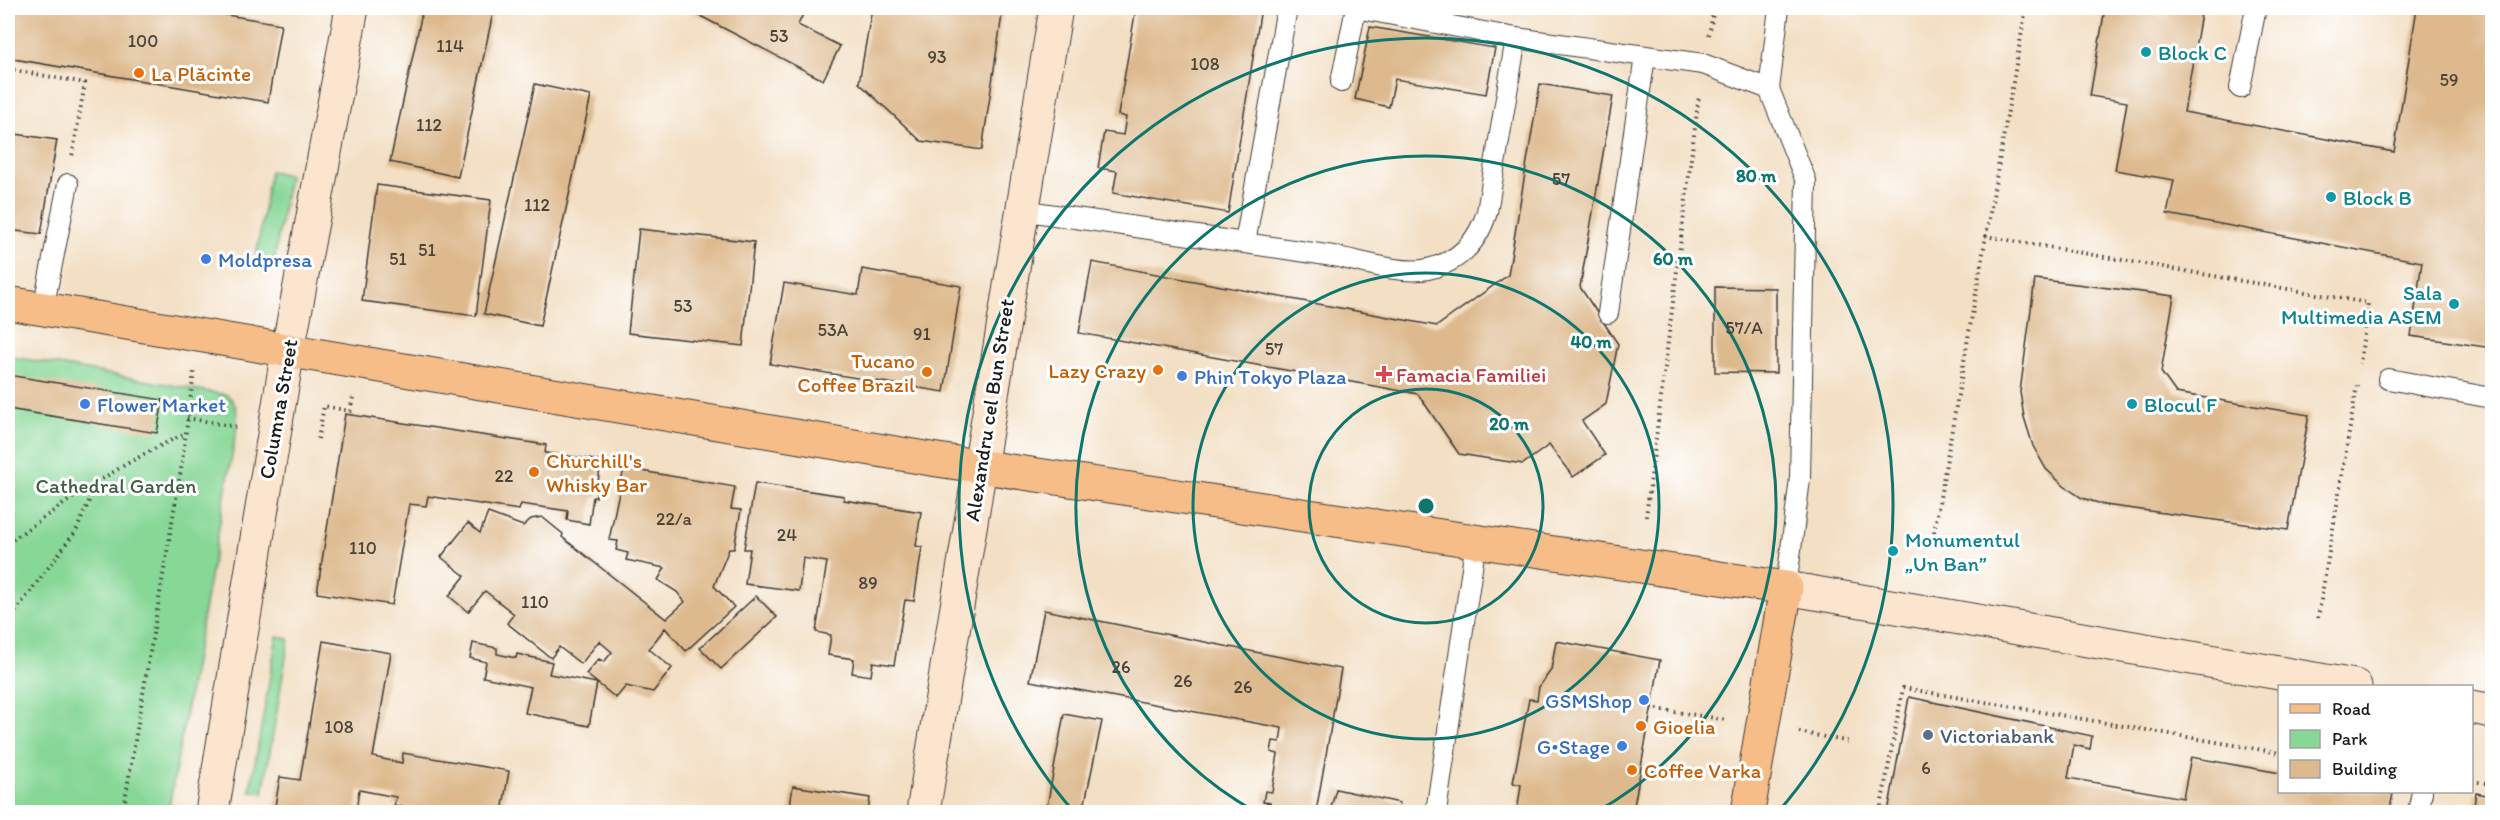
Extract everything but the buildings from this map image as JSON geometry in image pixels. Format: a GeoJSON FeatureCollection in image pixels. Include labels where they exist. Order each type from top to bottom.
{"type":"FeatureCollection","features":[{"type":"Feature","properties":{"kind":"main road","name":"Columna Street"},"geometry":{"type":"LineString","coordinates":[[212,813],[288,350],[352,8]]}},
{"type":"Feature","properties":{"kind":"main road","name":"Alexandru cel Bun Street"},"geometry":{"type":"LineString","coordinates":[[923,813],[1056,8]]}},
{"type":"Feature","properties":{"kind":"main road"},"geometry":{"type":"LineString","coordinates":[[8,303],[980,466],[1786,588],[2344,685]]}},
{"type":"Feature","properties":{"kind":"main road"},"geometry":{"type":"LineString","coordinates":[[1748,813],[1786,588]]}},
{"type":"Feature","properties":{"kind":"main road"},"geometry":{"type":"LineString","coordinates":[[2473,707],[2493,711]]}},
{"type":"Feature","properties":{"kind":"lane"},"geometry":{"type":"LineString","coordinates":[[1245,243],[1287,8]]}},
{"type":"Feature","properties":{"kind":"lane"},"geometry":{"type":"LineString","coordinates":[[1341,82],[1356,8],[1516,38],[1703,64],[1769,89]]}},
{"type":"Feature","properties":{"kind":"lane"},"geometry":{"type":"LineString","coordinates":[[1779,8],[1769,89],[1806,181],[1800,478],[1786,588]]}},
{"type":"Feature","properties":{"kind":"lane"},"geometry":{"type":"LineString","coordinates":[[2240,88],[2256,8]]}},
{"type":"Feature","properties":{"kind":"lane"},"geometry":{"type":"LineString","coordinates":[[1021,210],[1411,270],[1426,270],[1447,263],[1460,256],[1471,244],[1483,226],[1487,213],[1516,38]]}},
{"type":"Feature","properties":{"kind":"lane"},"geometry":{"type":"LineString","coordinates":[[1608,313],[1646,56]]}},
{"type":"Feature","properties":{"kind":"lane"},"geometry":{"type":"LineString","coordinates":[[43,309],[68,184]]}},
{"type":"Feature","properties":{"kind":"lane"},"geometry":{"type":"LineString","coordinates":[[2388,379],[2493,398]]}},
{"type":"Feature","properties":{"kind":"lane"},"geometry":{"type":"LineString","coordinates":[[1436,813],[1476,541]]}},
{"type":"Feature","properties":{"kind":"lane"},"geometry":{"type":"LineString","coordinates":[[2418,813],[2422,793]]}},
{"type":"Feature","properties":{"kind":"path"},"geometry":{"type":"LineString","coordinates":[[1646,517],[1703,64],[1714,8]]}},
{"type":"Feature","properties":{"kind":"path"},"geometry":{"type":"LineString","coordinates":[[1934,532],[2026,8]]}},
{"type":"Feature","properties":{"kind":"path"},"geometry":{"type":"LineString","coordinates":[[8,69],[85,83],[75,143]]}},
{"type":"Feature","properties":{"kind":"path"},"geometry":{"type":"LineString","coordinates":[[1985,236],[2368,303],[2359,374],[2318,618]]}},
{"type":"Feature","properties":{"kind":"path"},"geometry":{"type":"LineString","coordinates":[[123,813],[200,335]]}},
{"type":"Feature","properties":{"kind":"path"},"geometry":{"type":"LineString","coordinates":[[187,418],[237,427]]}},
{"type":"Feature","properties":{"kind":"path"},"geometry":{"type":"LineString","coordinates":[[8,543],[62,504],[152,448],[185,434]]}},
{"type":"Feature","properties":{"kind":"path"},"geometry":{"type":"LineString","coordinates":[[8,621],[76,531],[98,482]]}},
{"type":"Feature","properties":{"kind":"path"},"geometry":{"type":"LineString","coordinates":[[1880,813],[1902,688],[2278,753]]}},
{"type":"Feature","properties":{"kind":"path"},"geometry":{"type":"LineString","coordinates":[[1651,708],[1731,720]]}},
{"type":"Feature","properties":{"kind":"path"},"geometry":{"type":"LineString","coordinates":[[1799,732],[1850,742]]}},
{"type":"Feature","properties":{"kind":"path"},"geometry":{"type":"LineString","coordinates":[[2473,781],[2493,784]]}},
{"type":"Feature","properties":{"kind":"green space"},"geometry":{"type":"Polygon","coordinates":[[[270,171],[289,175],[274,261],[256,257],[270,171]]]}},
{"type":"Feature","properties":{"kind":"green space","name":"Cathedral Garden"},"geometry":{"type":"Polygon","coordinates":[[[8,356],[227,395],[235,405],[237,427],[168,812],[8,812],[8,356]]]}},
{"type":"Feature","properties":{"kind":"green space"},"geometry":{"type":"Polygon","coordinates":[[[277,636],[289,639],[263,793],[250,791],[277,636]]]}},
{"type":"Feature","properties":{"kind":"place","name":"Block C"},"geometry":{"type":"Point","coordinates":[2146,52]}},
{"type":"Feature","properties":{"kind":"place","name":"La Plăcinte"},"geometry":{"type":"Point","coordinates":[139,73]}},
{"type":"Feature","properties":{"kind":"place","name":"Block B"},"geometry":{"type":"Point","coordinates":[2331,197]}},
{"type":"Feature","properties":{"kind":"place","name":"Moldpresa"},"geometry":{"type":"Point","coordinates":[206,259]}},
{"type":"Feature","properties":{"kind":"place","name":"Sala Multimedia ASEM"},"geometry":{"type":"Point","coordinates":[2454,304]}},
{"type":"Feature","properties":{"kind":"place","name":"Lazy Crazy"},"geometry":{"type":"Point","coordinates":[1158,370]}},
{"type":"Feature","properties":{"kind":"place","name":"Tucano Coffee Brazil"},"geometry":{"type":"Point","coordinates":[927,372]}},
{"type":"Feature","properties":{"kind":"place","name":"Famacia Familiei"},"geometry":{"type":"Point","coordinates":[1384,374]}},
{"type":"Feature","properties":{"kind":"place","name":"Phin Tokyo Plaza"},"geometry":{"type":"Point","coordinates":[1182,376]}},
{"type":"Feature","properties":{"kind":"place","name":"Flower Market"},"geometry":{"type":"Point","coordinates":[85,404]}},
{"type":"Feature","properties":{"kind":"place","name":"Blocul F"},"geometry":{"type":"Point","coordinates":[2132,404]}},
{"type":"Feature","properties":{"kind":"place","name":"Churchill's Whisky Bar"},"geometry":{"type":"Point","coordinates":[534,472]}},
{"type":"Feature","properties":{"kind":"place","name":"Monumentul „Un Ban”"},"geometry":{"type":"Point","coordinates":[1893,551]}},
{"type":"Feature","properties":{"kind":"place","name":"GSMShop"},"geometry":{"type":"Point","coordinates":[1644,700]}},
{"type":"Feature","properties":{"kind":"place","name":"Gioelia"},"geometry":{"type":"Point","coordinates":[1641,726]}},
{"type":"Feature","properties":{"kind":"place","name":"Victoriabank"},"geometry":{"type":"Point","coordinates":[1928,735]}},
{"type":"Feature","properties":{"kind":"place","name":"G•Stage"},"geometry":{"type":"Point","coordinates":[1622,746]}},
{"type":"Feature","properties":{"kind":"place","name":"Coffee Varka"},"geometry":{"type":"Point","coordinates":[1632,770]}}]}
